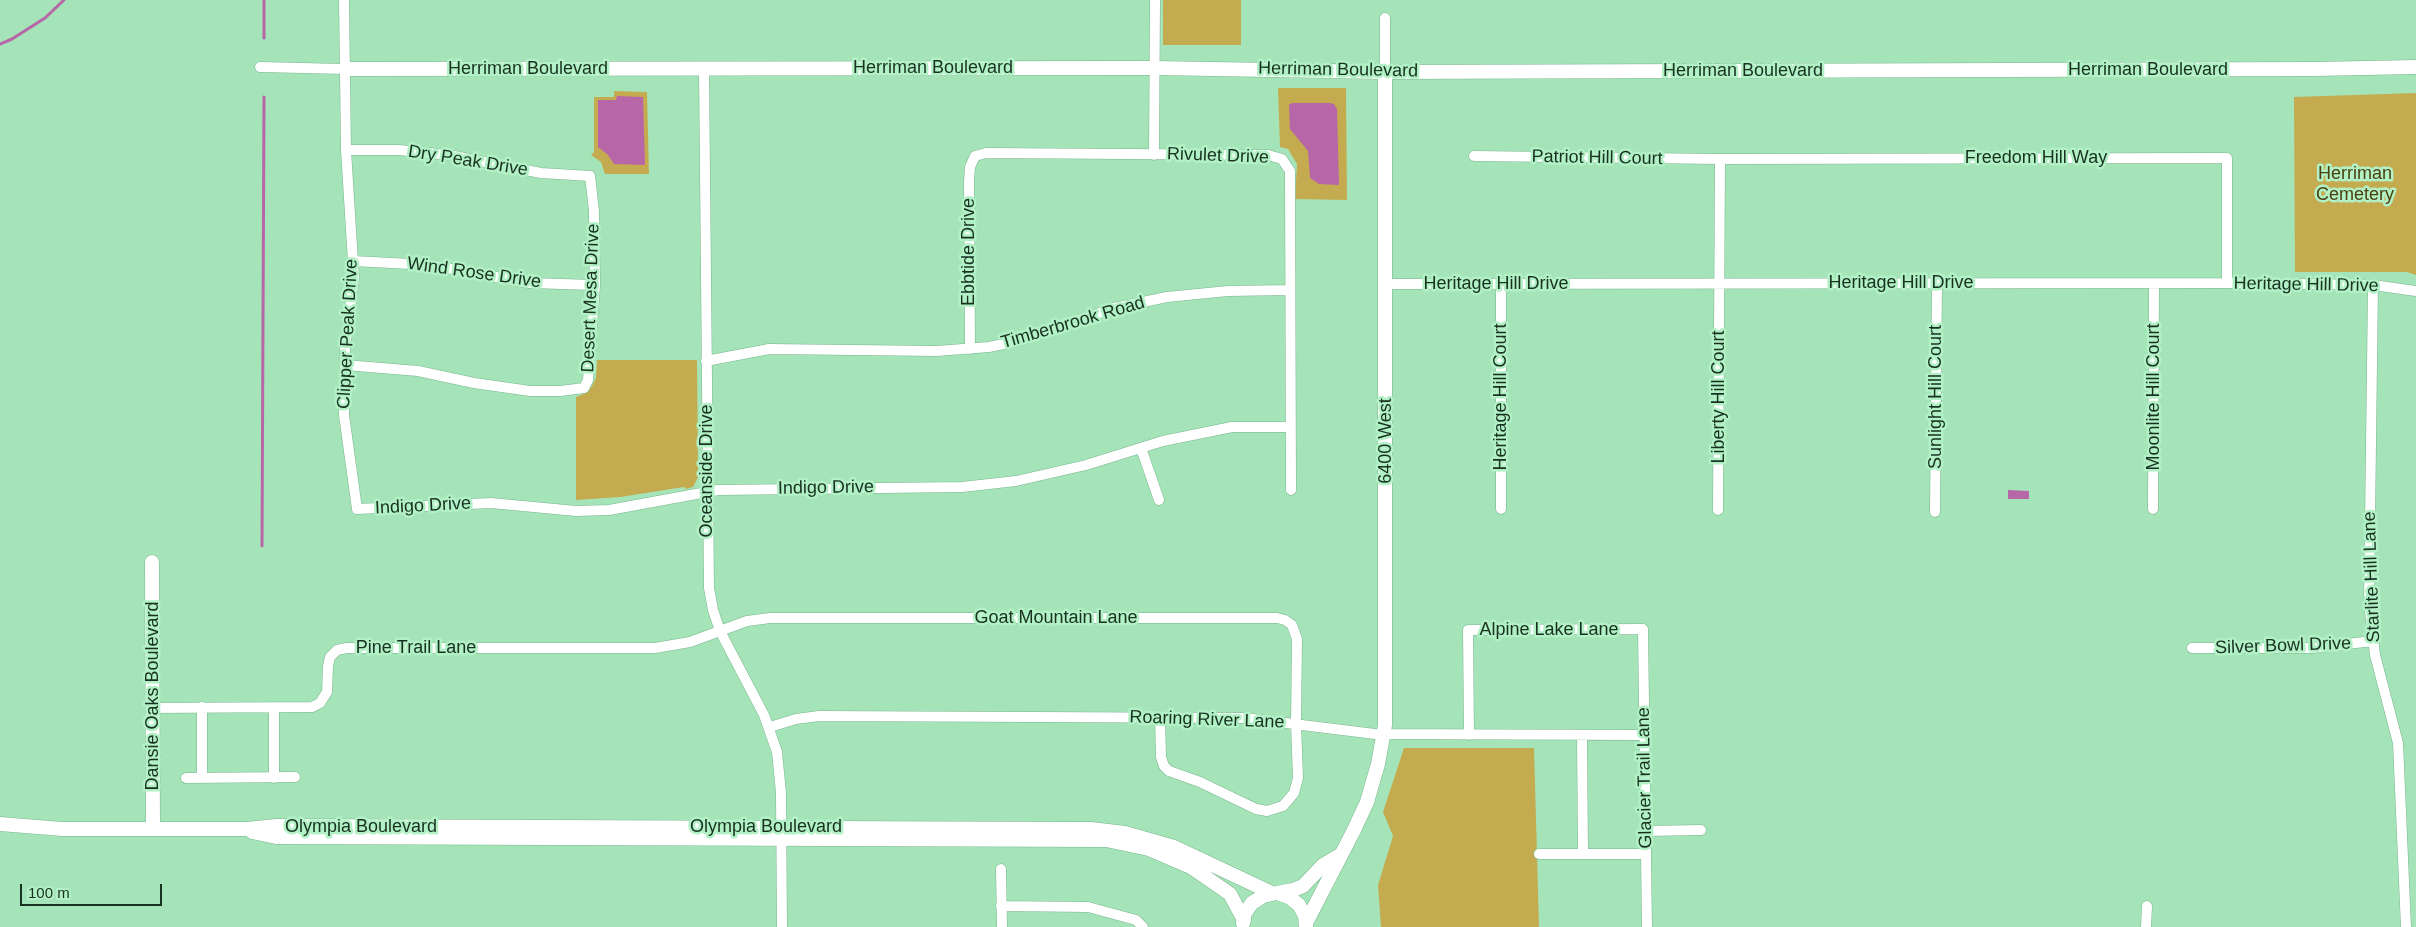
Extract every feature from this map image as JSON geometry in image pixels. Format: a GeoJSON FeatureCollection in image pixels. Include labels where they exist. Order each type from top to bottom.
{"type":"FeatureCollection","features":[{"type":"Feature","properties":{"kind":"street","name":"Clipper Peak Drive"},"geometry":{"type":"LineString","coordinates":[[344,0],[346,150],[354,278],[345,365],[344,415],[357,509]]}},
{"type":"Feature","properties":{"kind":"street"},"geometry":{"type":"LineString","coordinates":[[1154,154],[1155,0]]}},
{"type":"Feature","properties":{"kind":"street","name":"6400 West"},"geometry":{"type":"LineString","coordinates":[[1306,925],[1367,802],[1378,764],[1386,702],[1385,18]]}},
{"type":"Feature","properties":{"kind":"street","name":"Herriman Boulevard"},"geometry":{"type":"LineString","coordinates":[[260,67],[346,69],[1155,68],[1386,72],[2416,67]]}},
{"type":"Feature","properties":{"kind":"street","name":"Oceanside Drive"},"geometry":{"type":"LineString","coordinates":[[704,69],[709,588],[713,610],[720,631],[770,727],[780,765],[782,927]]}},
{"type":"Feature","properties":{"kind":"street","name":"Dry Peak Drive"},"geometry":{"type":"LineString","coordinates":[[346,150],[399,150],[449,156],[541,173],[590,176]]}},
{"type":"Feature","properties":{"kind":"street","name":"Rivulet Drive"},"geometry":{"type":"LineString","coordinates":[[975,156],[986,153],[1268,155],[1282,159],[1290,170],[1291,490]]}},
{"type":"Feature","properties":{"kind":"street","name":"Ebbtide Drive"},"geometry":{"type":"LineString","coordinates":[[970,348],[969,181],[970,167],[975,156]]}},
{"type":"Feature","properties":{"kind":"street","name":"Patriot Hill Court"},"geometry":{"type":"LineString","coordinates":[[1474,156],[1720,159]]}},
{"type":"Feature","properties":{"kind":"street","name":"Freedom Hill Way"},"geometry":{"type":"LineString","coordinates":[[1720,159],[2227,158],[2227,283]]}},
{"type":"Feature","properties":{"kind":"street","name":"Liberty Hill Court"},"geometry":{"type":"LineString","coordinates":[[1718,510],[1720,159]]}},
{"type":"Feature","properties":{"kind":"street","name":"Desert Mesa Drive"},"geometry":{"type":"LineString","coordinates":[[345,365],[418,371],[482,384],[530,391],[560,391],[584,388],[588,380],[595,284],[594,211],[590,176]]}},
{"type":"Feature","properties":{"kind":"street","name":"Wind Rose Drive"},"geometry":{"type":"LineString","coordinates":[[353,261],[430,265],[529,283],[595,284]]}},
{"type":"Feature","properties":{"kind":"street","name":"Sunlight Hill Court"},"geometry":{"type":"LineString","coordinates":[[1935,512],[1937,283]]}},
{"type":"Feature","properties":{"kind":"street","name":"Heritage Hill Drive"},"geometry":{"type":"LineString","coordinates":[[1386,284],[2227,283],[2373,284],[2416,291]]}},
{"type":"Feature","properties":{"kind":"street","name":"Moonlite Hill Court"},"geometry":{"type":"LineString","coordinates":[[2153,509],[2154,284]]}},
{"type":"Feature","properties":{"kind":"street","name":"Starlite Hill Lane"},"geometry":{"type":"LineString","coordinates":[[2373,284],[2369,546],[2370,603],[2374,641],[2398,743],[2406,927]]}},
{"type":"Feature","properties":{"kind":"street","name":"Heritage Hill Court"},"geometry":{"type":"LineString","coordinates":[[1501,285],[1501,509]]}},
{"type":"Feature","properties":{"kind":"street","name":"Timberbrook Road"},"geometry":{"type":"LineString","coordinates":[[706,361],[769,350],[937,351],[970,348],[1018,341],[1114,308],[1167,297],[1228,291],[1290,290]]}},
{"type":"Feature","properties":{"kind":"street","name":"Indigo Drive"},"geometry":{"type":"LineString","coordinates":[[357,509],[490,503],[576,511],[609,510],[707,492],[868,487],[962,487],[1024,479],[1086,465],[1163,441],[1232,427],[1290,427]]}},
{"type":"Feature","properties":{"kind":"street"},"geometry":{"type":"LineString","coordinates":[[1141,448],[1160,500]]}},
{"type":"Feature","properties":{"kind":"street","name":"Dansie Oaks Boulevard"},"geometry":{"type":"LineString","coordinates":[[152,562],[154,829]]}},
{"type":"Feature","properties":{"kind":"street","name":"Goat Mountain Lane"},"geometry":{"type":"LineString","coordinates":[[720,631],[747,621],[770,618],[1281,619],[1292,625],[1296,634],[1298,778],[1291,799],[1283,806],[1273,810],[1261,811],[1166,769],[1161,757],[1160,718]]}},
{"type":"Feature","properties":{"kind":"street","name":"Alpine Lake Lane"},"geometry":{"type":"LineString","coordinates":[[1469,735],[1468,630],[1643,629]]}},
{"type":"Feature","properties":{"kind":"street","name":"Glacier Trail Lane"},"geometry":{"type":"LineString","coordinates":[[1643,629],[1647,927]]}},
{"type":"Feature","properties":{"kind":"street","name":"Pine Trail Lane"},"geometry":{"type":"LineString","coordinates":[[153,708],[312,707],[320,703],[327,692],[329,661],[333,653],[342,648],[654,648],[690,642],[720,631]]}},
{"type":"Feature","properties":{"kind":"street","name":"Silver Bowl Drive"},"geometry":{"type":"LineString","coordinates":[[2192,648],[2312,648],[2374,641]]}},
{"type":"Feature","properties":{"kind":"street"},"geometry":{"type":"LineString","coordinates":[[202,707],[202,778]]}},
{"type":"Feature","properties":{"kind":"street"},"geometry":{"type":"LineString","coordinates":[[274,708],[274,778]]}},
{"type":"Feature","properties":{"kind":"street","name":"Roaring River Lane"},"geometry":{"type":"LineString","coordinates":[[770,727],[812,716],[1245,718],[1383,734],[1644,735]]}},
{"type":"Feature","properties":{"kind":"street"},"geometry":{"type":"LineString","coordinates":[[1582,735],[1583,854]]}},
{"type":"Feature","properties":{"kind":"street"},"geometry":{"type":"LineString","coordinates":[[186,778],[295,777]]}},
{"type":"Feature","properties":{"kind":"street","name":"Olympia Boulevard"},"geometry":{"type":"LineString","coordinates":[[0,814],[78,828]]}},
{"type":"Feature","properties":{"kind":"street","name":"Olympia Boulevard"},"geometry":{"type":"LineString","coordinates":[[0,824],[37,829],[247,829],[261,835],[276,837],[782,833],[1074,828],[1108,830],[1143,837],[1174,847],[1274,893],[1294,900],[1302,910],[1306,925]]}},
{"type":"Feature","properties":{"kind":"street"},"geometry":{"type":"LineString","coordinates":[[1646,831],[1702,830]]}},
{"type":"Feature","properties":{"kind":"street","name":"Olympia Boulevard"},"geometry":{"type":"LineString","coordinates":[[782,833],[1087,839],[1120,842],[1164,854],[1203,874],[1230,894],[1243,925]]}},
{"type":"Feature","properties":{"kind":"street"},"geometry":{"type":"LineString","coordinates":[[1539,854],[1646,854]]}},
{"type":"Feature","properties":{"kind":"street","name":"6400 West"},"geometry":{"type":"LineString","coordinates":[[1243,925],[1252,903],[1263,896],[1303,886],[1323,865],[1340,855]]}},
{"type":"Feature","properties":{"kind":"street"},"geometry":{"type":"LineString","coordinates":[[1001,869],[1002,927]]}},
{"type":"Feature","properties":{"kind":"street"},"geometry":{"type":"LineString","coordinates":[[1002,906],[1082,906],[1136,920],[1143,927]]}},
{"type":"Feature","properties":{"kind":"street"},"geometry":{"type":"LineString","coordinates":[[2146,927],[2147,906]]}},
{"type":"Feature","properties":{"kind":"green space"},"geometry":{"type":"Polygon","coordinates":[[[1163,0],[1241,0],[1241,45],[1163,45],[1163,0]]]}},
{"type":"Feature","properties":{"kind":"green space"},"geometry":{"type":"Polygon","coordinates":[[[1278,88],[1346,88],[1347,200],[1295,199],[1297,164],[1288,149],[1280,147],[1278,88]]]}},
{"type":"Feature","properties":{"kind":"green space"},"geometry":{"type":"Polygon","coordinates":[[[614,91],[647,92],[649,174],[605,174],[601,162],[591,155],[594,152],[594,97],[614,97],[614,91]]]}},
{"type":"Feature","properties":{"kind":"green space","name":"Herriman Cemetery"},"geometry":{"type":"Polygon","coordinates":[[[2416,93],[2416,275],[2407,272],[2295,272],[2294,97],[2416,93]]]}},
{"type":"Feature","properties":{"kind":"green space"},"geometry":{"type":"Polygon","coordinates":[[[597,360],[697,360],[698,477],[693,487],[620,497],[576,500],[576,397],[588,392],[592,386],[596,378],[597,360]]]}},
{"type":"Feature","properties":{"kind":"green space"},"geometry":{"type":"Polygon","coordinates":[[[1404,748],[1534,748],[1539,927],[1381,927],[1378,885],[1393,836],[1383,812],[1404,748]]]}},
{"type":"Feature","properties":{"kind":"shaded area"},"geometry":{"type":"Polygon","coordinates":[[[617,96],[643,97],[645,165],[614,164],[608,155],[598,147],[598,100],[616,100],[617,96]]]}},
{"type":"Feature","properties":{"kind":"shaded area"},"geometry":{"type":"Polygon","coordinates":[[[1292,103],[1329,103],[1334,104],[1337,109],[1339,185],[1319,184],[1310,178],[1308,151],[1290,129],[1289,105],[1292,103]]]}},
{"type":"Feature","properties":{"kind":"shaded area"},"geometry":{"type":"Polygon","coordinates":[[[2008,490],[2029,491],[2029,499],[2008,499],[2008,490]]]}},
{"type":"Feature","properties":{"kind":"waterway"},"geometry":{"type":"LineString","coordinates":[[0,44],[12,39],[45,18],[64,0]]}},
{"type":"Feature","properties":{"kind":"waterway"},"geometry":{"type":"LineString","coordinates":[[264,0],[264,38]]}},
{"type":"Feature","properties":{"kind":"waterway"},"geometry":{"type":"LineString","coordinates":[[262,546],[264,97]]}}]}
